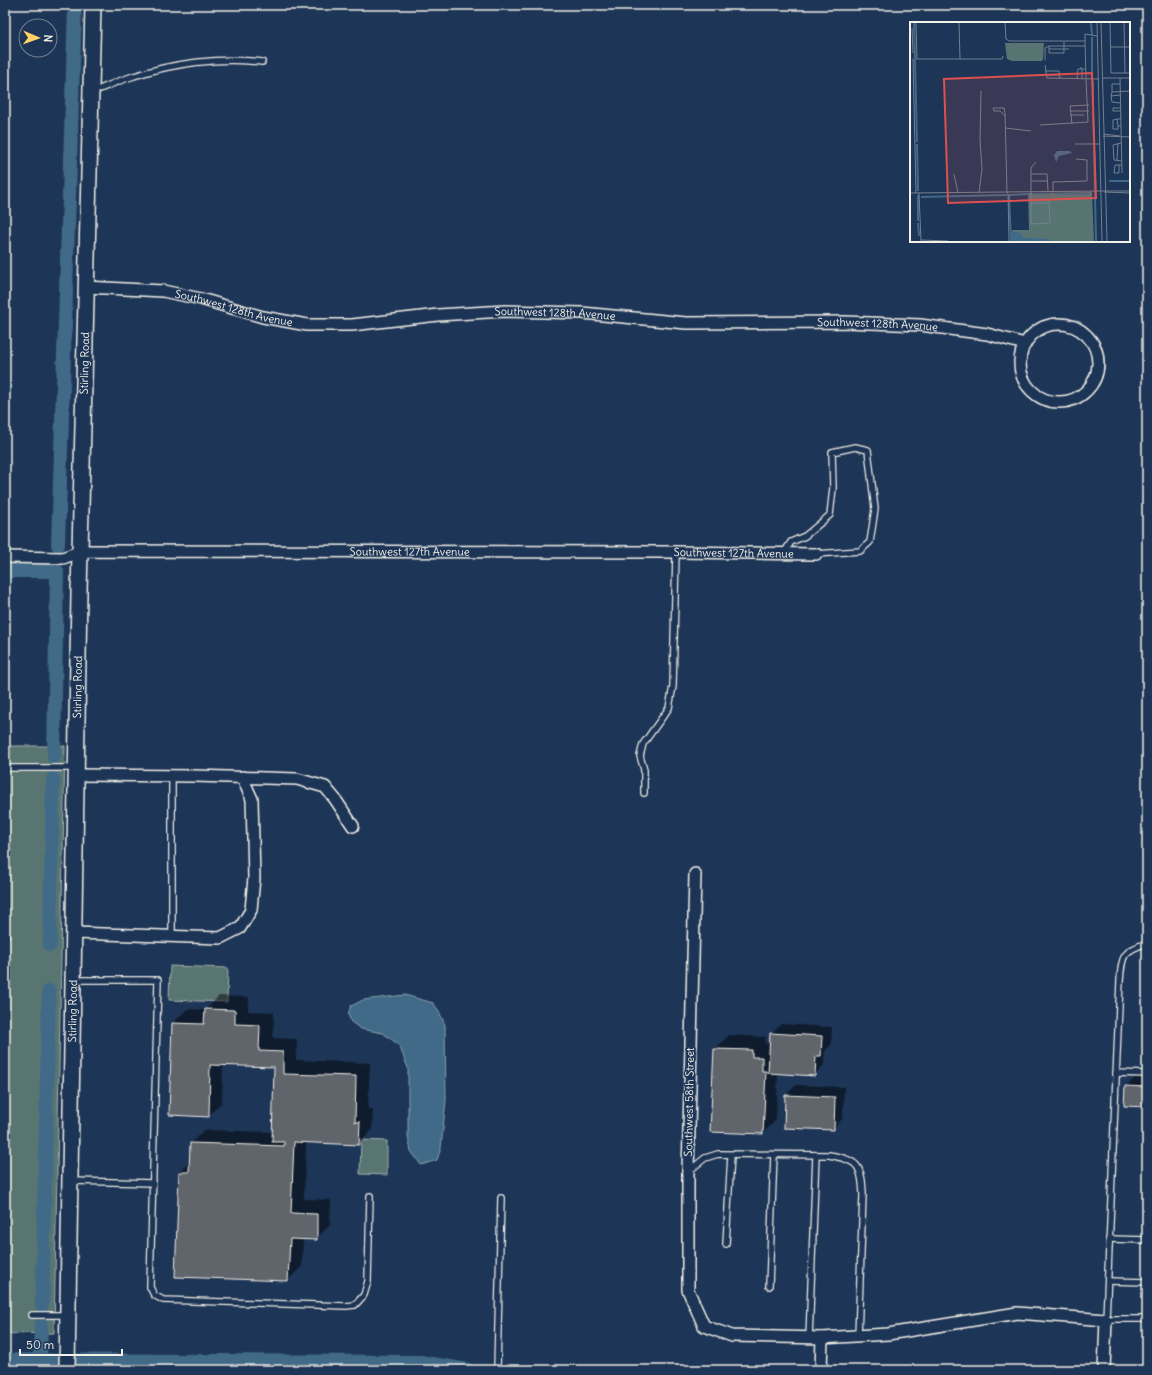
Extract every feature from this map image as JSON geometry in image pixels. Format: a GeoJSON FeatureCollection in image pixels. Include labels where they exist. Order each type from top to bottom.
{"type":"FeatureCollection","features":[{"type":"Feature","properties":{"kind":"street","name":"Stirling Road"},"geometry":{"type":"LineString","coordinates":[[67,1370],[76,771],[93,5]]}},
{"type":"Feature","properties":{"kind":"street","name":"Southwest 128th Avenue"},"geometry":{"type":"LineString","coordinates":[[86,287],[163,291],[201,299],[263,317],[307,325],[352,325],[438,315],[505,311],[582,312],[686,323],[845,322],[920,325],[986,334],[1025,344]]}},
{"type":"Feature","properties":{"kind":"street"},"geometry":{"type":"LineString","coordinates":[[1053,324],[1064,324],[1076,327],[1085,333],[1093,342],[1098,353],[1099,364],[1097,377],[1090,388],[1080,397],[1068,402],[1055,403],[1043,399],[1032,392],[1024,381],[1020,369],[1021,356],[1025,344],[1032,334],[1053,324]]}},
{"type":"Feature","properties":{"kind":"street","name":"Southwest 127th Avenue"},"geometry":{"type":"LineString","coordinates":[[5,557],[63,558],[81,551],[676,552],[816,554]]}},
{"type":"Feature","properties":{"kind":"street"},"geometry":{"type":"LineString","coordinates":[[76,771],[172,776],[297,779],[325,787],[353,826]]}},
{"type":"Feature","properties":{"kind":"street"},"geometry":{"type":"LineString","coordinates":[[74,933],[220,938],[240,928],[251,910],[254,878],[252,800],[242,777]]}},
{"type":"Feature","properties":{"kind":"street","name":"Southwest 58th Street"},"geometry":{"type":"LineString","coordinates":[[695,874],[688,1173],[688,1290],[704,1326],[732,1336],[809,1338]]}},
{"type":"Feature","properties":{"kind":"street"},"geometry":{"type":"LineString","coordinates":[[809,1338],[888,1334],[1017,1314],[1106,1319],[1104,1370]]}},
{"type":"Feature","properties":{"kind":"street"},"geometry":{"type":"LineString","coordinates":[[821,1370],[822,1338]]}},
{"type":"Feature","properties":{"kind":"lane"},"geometry":{"type":"LineString","coordinates":[[91,92],[134,76],[198,62],[227,60],[262,62]]}},
{"type":"Feature","properties":{"kind":"lane"},"geometry":{"type":"LineString","coordinates":[[784,553],[791,542],[805,536],[830,515],[833,488],[832,452],[855,447],[868,450],[875,509],[870,542],[860,551],[816,554]]}},
{"type":"Feature","properties":{"kind":"lane"},"geometry":{"type":"LineString","coordinates":[[644,793],[644,770],[640,756],[643,744],[669,708],[673,686],[676,552]]}},
{"type":"Feature","properties":{"kind":"lane"},"geometry":{"type":"LineString","coordinates":[[5,768],[76,771]]}},
{"type":"Feature","properties":{"kind":"lane"},"geometry":{"type":"LineString","coordinates":[[172,776],[172,936]]}},
{"type":"Feature","properties":{"kind":"lane"},"geometry":{"type":"LineString","coordinates":[[1147,943],[1132,947],[1122,959],[1106,1319],[1147,1319]]}},
{"type":"Feature","properties":{"kind":"lane"},"geometry":{"type":"LineString","coordinates":[[73,980],[158,980],[150,1287],[154,1295],[163,1300],[346,1306],[355,1305],[364,1295],[368,1281],[370,1196]]}},
{"type":"Feature","properties":{"kind":"lane"},"geometry":{"type":"LineString","coordinates":[[1116,1073],[1147,1074],[1147,1070]]}},
{"type":"Feature","properties":{"kind":"lane"},"geometry":{"type":"LineString","coordinates":[[688,1173],[705,1158],[718,1154],[816,1155],[842,1157],[854,1162],[859,1169],[862,1179],[863,1195],[858,1336]]}},
{"type":"Feature","properties":{"kind":"lane"},"geometry":{"type":"LineString","coordinates":[[726,1244],[731,1154]]}},
{"type":"Feature","properties":{"kind":"lane"},"geometry":{"type":"LineString","coordinates":[[769,1286],[774,1155]]}},
{"type":"Feature","properties":{"kind":"lane"},"geometry":{"type":"LineString","coordinates":[[809,1338],[816,1155]]}},
{"type":"Feature","properties":{"kind":"lane"},"geometry":{"type":"LineString","coordinates":[[70,1181],[153,1182]]}},
{"type":"Feature","properties":{"kind":"lane"},"geometry":{"type":"LineString","coordinates":[[497,1370],[501,1198]]}},
{"type":"Feature","properties":{"kind":"lane"},"geometry":{"type":"LineString","coordinates":[[1109,1239],[1147,1240]]}},
{"type":"Feature","properties":{"kind":"lane"},"geometry":{"type":"LineString","coordinates":[[1108,1281],[1147,1282]]}},
{"type":"Feature","properties":{"kind":"lane"},"geometry":{"type":"LineString","coordinates":[[32,1315],[68,1323]]}},
{"type":"Feature","properties":{"kind":"green space"},"geometry":{"type":"Polygon","coordinates":[[[5,746],[65,746],[54,1333],[5,1334],[5,746]]]}},
{"type":"Feature","properties":{"kind":"green space"},"geometry":{"type":"Polygon","coordinates":[[[170,966],[228,968],[227,1002],[169,1000],[170,966]]]}},
{"type":"Feature","properties":{"kind":"green space"},"geometry":{"type":"Polygon","coordinates":[[[361,1140],[387,1141],[387,1175],[360,1174],[361,1140]]]}},
{"type":"Feature","properties":{"kind":"water"},"geometry":{"type":"Polygon","coordinates":[[[405,995],[433,1003],[439,1011],[445,1025],[446,1100],[441,1148],[437,1160],[421,1165],[411,1151],[408,1137],[408,1068],[399,1045],[383,1033],[361,1029],[351,1022],[348,1014],[351,1006],[363,1000],[405,995]]]}},
{"type":"Feature","properties":{"kind":"building"},"geometry":{"type":"Polygon","coordinates":[[[205,1009],[235,1010],[235,1024],[260,1025],[259,1051],[283,1052],[283,1074],[356,1076],[355,1122],[360,1122],[359,1145],[294,1142],[291,1213],[317,1214],[317,1240],[290,1239],[288,1281],[175,1277],[179,1172],[189,1172],[190,1143],[284,1146],[284,1142],[272,1142],[274,1067],[210,1065],[209,1117],[169,1115],[172,1023],[204,1024],[205,1009]]]}},
{"type":"Feature","properties":{"kind":"building"},"geometry":{"type":"Polygon","coordinates":[[[770,1033],[822,1036],[821,1056],[816,1056],[815,1076],[768,1073],[770,1033]]]}},
{"type":"Feature","properties":{"kind":"building"},"geometry":{"type":"Polygon","coordinates":[[[714,1049],[752,1050],[752,1057],[762,1057],[762,1071],[766,1071],[763,1134],[710,1132],[714,1049]]]}},
{"type":"Feature","properties":{"kind":"building"},"geometry":{"type":"Polygon","coordinates":[[[1125,1086],[1147,1087],[1147,1107],[1124,1106],[1125,1086]]]}},
{"type":"Feature","properties":{"kind":"building"},"geometry":{"type":"Polygon","coordinates":[[[785,1095],[835,1097],[834,1130],[784,1128],[785,1095]]]}},
{"type":"Feature","properties":{"kind":"waterway"},"geometry":{"type":"LineString","coordinates":[[58,545],[75,5]]}},
{"type":"Feature","properties":{"kind":"waterway"},"geometry":{"type":"LineString","coordinates":[[5,571],[57,571],[54,757]]}},
{"type":"Feature","properties":{"kind":"waterway"},"geometry":{"type":"LineString","coordinates":[[50,945],[53,779]]}},
{"type":"Feature","properties":{"kind":"waterway"},"geometry":{"type":"LineString","coordinates":[[42,1305],[49,991]]}},
{"type":"Feature","properties":{"kind":"waterway"},"geometry":{"type":"LineString","coordinates":[[40,1361],[41,1325]]}},
{"type":"Feature","properties":{"kind":"waterway"},"geometry":{"type":"LineString","coordinates":[[5,1360],[420,1362],[468,1370]]}}]}
